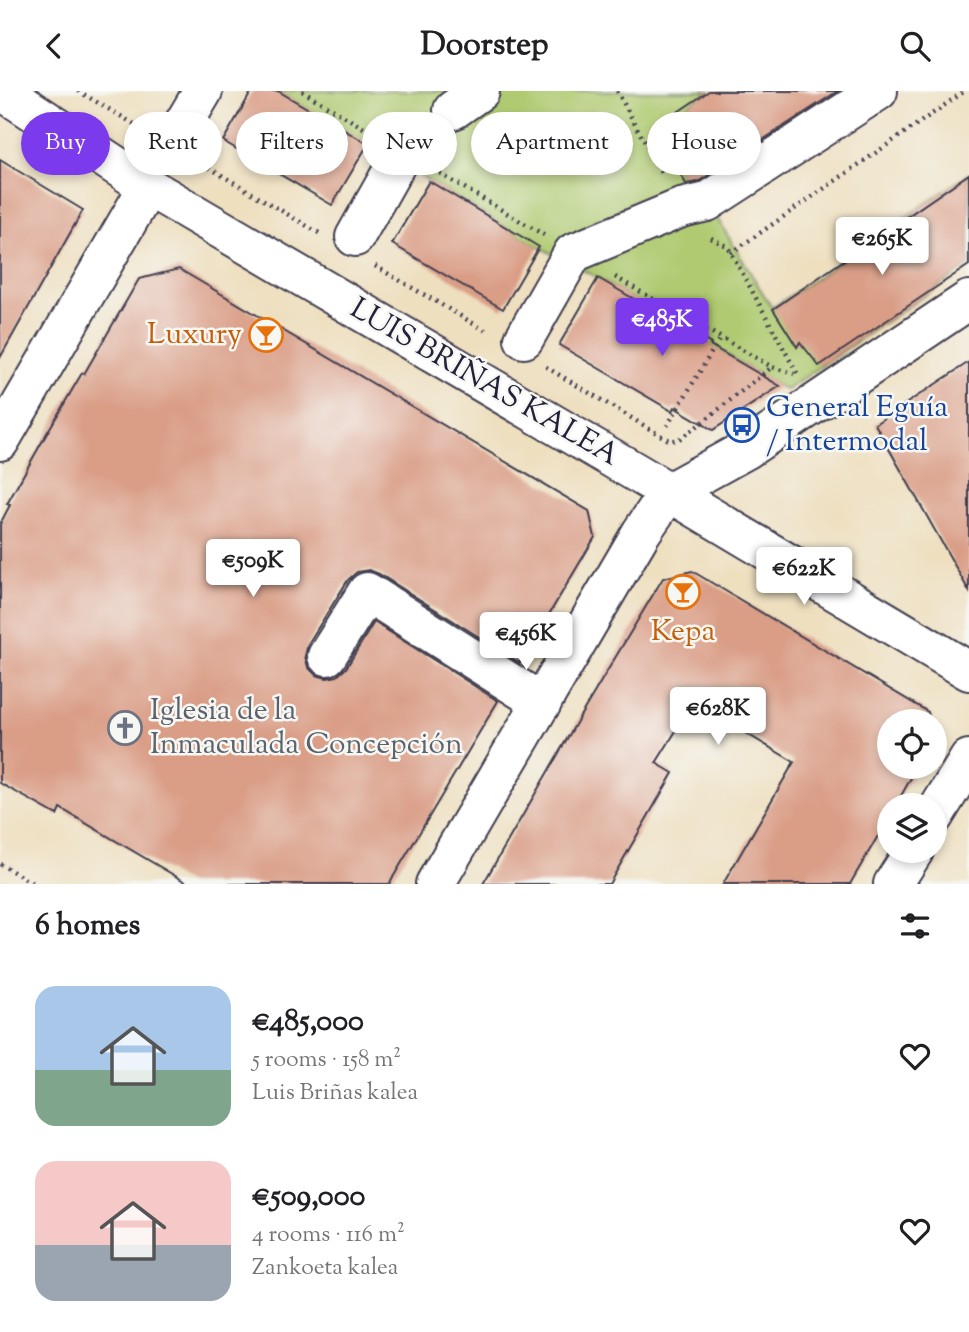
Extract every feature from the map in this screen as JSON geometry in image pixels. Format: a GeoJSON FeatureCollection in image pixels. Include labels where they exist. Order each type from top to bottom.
{"type":"FeatureCollection","features":[{"type":"Feature","properties":{"kind":"street","name":"LUIS BRIÑAS KALEA"},"geometry":{"type":"LineString","coordinates":[[2,91],[147,186],[969,671]]}},
{"type":"Feature","properties":{"kind":"street"},"geometry":{"type":"LineString","coordinates":[[191,112],[203,91]]}},
{"type":"Feature","properties":{"kind":"street"},"geometry":{"type":"LineString","coordinates":[[518,346],[573,253],[672,212],[707,202],[878,91]]}},
{"type":"Feature","properties":{"kind":"street"},"geometry":{"type":"LineString","coordinates":[[349,245],[390,175]]}},
{"type":"Feature","properties":{"kind":"street"},"geometry":{"type":"LineString","coordinates":[[0,441],[139,202]]}},
{"type":"Feature","properties":{"kind":"street"},"geometry":{"type":"LineString","coordinates":[[435,884],[641,533],[669,492],[747,449],[969,300]]}},
{"type":"Feature","properties":{"kind":"street"},"geometry":{"type":"LineString","coordinates":[[327,656],[368,592],[542,703]]}},
{"type":"Feature","properties":{"kind":"street"},"geometry":{"type":"LineString","coordinates":[[947,795],[969,759]]}},
{"type":"Feature","properties":{"kind":"street"},"geometry":{"type":"LineString","coordinates":[[893,884],[906,863]]}},
{"type":"Feature","properties":{"kind":"path"},"geometry":{"type":"LineString","coordinates":[[78,91],[124,118]]}},
{"type":"Feature","properties":{"kind":"path"},"geometry":{"type":"LineString","coordinates":[[617,91],[672,212],[695,229],[728,247],[797,375]]}},
{"type":"Feature","properties":{"kind":"path"},"geometry":{"type":"LineString","coordinates":[[731,253],[965,91]]}},
{"type":"Feature","properties":{"kind":"path"},"geometry":{"type":"LineString","coordinates":[[222,174],[349,245],[670,441],[679,439],[695,428],[772,367]]}},
{"type":"Feature","properties":{"kind":"path"},"geometry":{"type":"LineString","coordinates":[[667,426],[720,338]]}},
{"type":"Feature","properties":{"kind":"path"},"geometry":{"type":"LineString","coordinates":[[0,864],[34,884]]}},
{"type":"Feature","properties":{"kind":"green space"},"geometry":{"type":"Polygon","coordinates":[[[278,91],[709,91],[678,112],[647,112],[647,175],[681,175],[687,185],[701,189],[772,308],[969,174],[969,265],[786,390],[419,175],[457,175],[457,112],[362,112],[362,141],[348,133],[348,112],[313,112],[278,91]]]}},
{"type":"Feature","properties":{"kind":"building"},"geometry":{"type":"Polygon","coordinates":[[[252,91],[278,91],[314,112],[240,112],[252,91]]]}},
{"type":"Feature","properties":{"kind":"building"},"geometry":{"type":"Polygon","coordinates":[[[709,91],[838,91],[761,141],[761,112],[678,112],[709,91]]]}},
{"type":"Feature","properties":{"kind":"building"},"geometry":{"type":"Polygon","coordinates":[[[236,119],[236,149],[223,141],[236,119]]]}},
{"type":"Feature","properties":{"kind":"building"},"geometry":{"type":"Polygon","coordinates":[[[348,132],[362,140],[362,154],[332,205],[281,175],[348,175],[348,132]]]}},
{"type":"Feature","properties":{"kind":"building"},"geometry":{"type":"Polygon","coordinates":[[[0,160],[83,210],[0,358],[0,160]]]}},
{"type":"Feature","properties":{"kind":"building"},"geometry":{"type":"Polygon","coordinates":[[[969,174],[969,265],[819,366],[800,342],[797,347],[773,309],[969,174]]]}},
{"type":"Feature","properties":{"kind":"building"},"geometry":{"type":"Polygon","coordinates":[[[681,175],[709,175],[698,182],[686,184],[681,175]]]}},
{"type":"Feature","properties":{"kind":"building"},"geometry":{"type":"Polygon","coordinates":[[[429,181],[539,247],[503,309],[392,244],[429,181]]]}},
{"type":"Feature","properties":{"kind":"building"},"geometry":{"type":"Polygon","coordinates":[[[179,269],[589,511],[595,537],[520,663],[369,570],[357,572],[348,580],[308,644],[305,656],[308,667],[316,675],[327,678],[337,676],[346,668],[374,622],[498,701],[389,884],[189,884],[60,808],[57,815],[0,783],[0,524],[10,505],[7,504],[47,433],[139,279],[179,269]]]}},
{"type":"Feature","properties":{"kind":"building"},"geometry":{"type":"Polygon","coordinates":[[[598,278],[780,386],[713,430],[674,407],[672,411],[559,345],[598,278]]]}},
{"type":"Feature","properties":{"kind":"building"},"geometry":{"type":"Polygon","coordinates":[[[969,362],[969,591],[875,424],[969,362]]]}},
{"type":"Feature","properties":{"kind":"building"},"geometry":{"type":"Polygon","coordinates":[[[692,571],[923,709],[877,709],[877,779],[910,779],[903,793],[877,793],[877,838],[850,884],[723,884],[794,762],[694,702],[656,763],[673,773],[609,884],[483,884],[663,578],[692,571]]]}},
{"type":"Feature","properties":{"kind":"place","name":"Luxury"},"geometry":{"type":"Point","coordinates":[266,335]}},
{"type":"Feature","properties":{"kind":"place","name":"General Eguía / Intermodal"},"geometry":{"type":"Point","coordinates":[742,425]}},
{"type":"Feature","properties":{"kind":"place","name":"Kepa"},"geometry":{"type":"Point","coordinates":[683,592]}},
{"type":"Feature","properties":{"kind":"place","name":"Iglesia de la Inmaculada Concepción"},"geometry":{"type":"Point","coordinates":[125,728]}}]}
